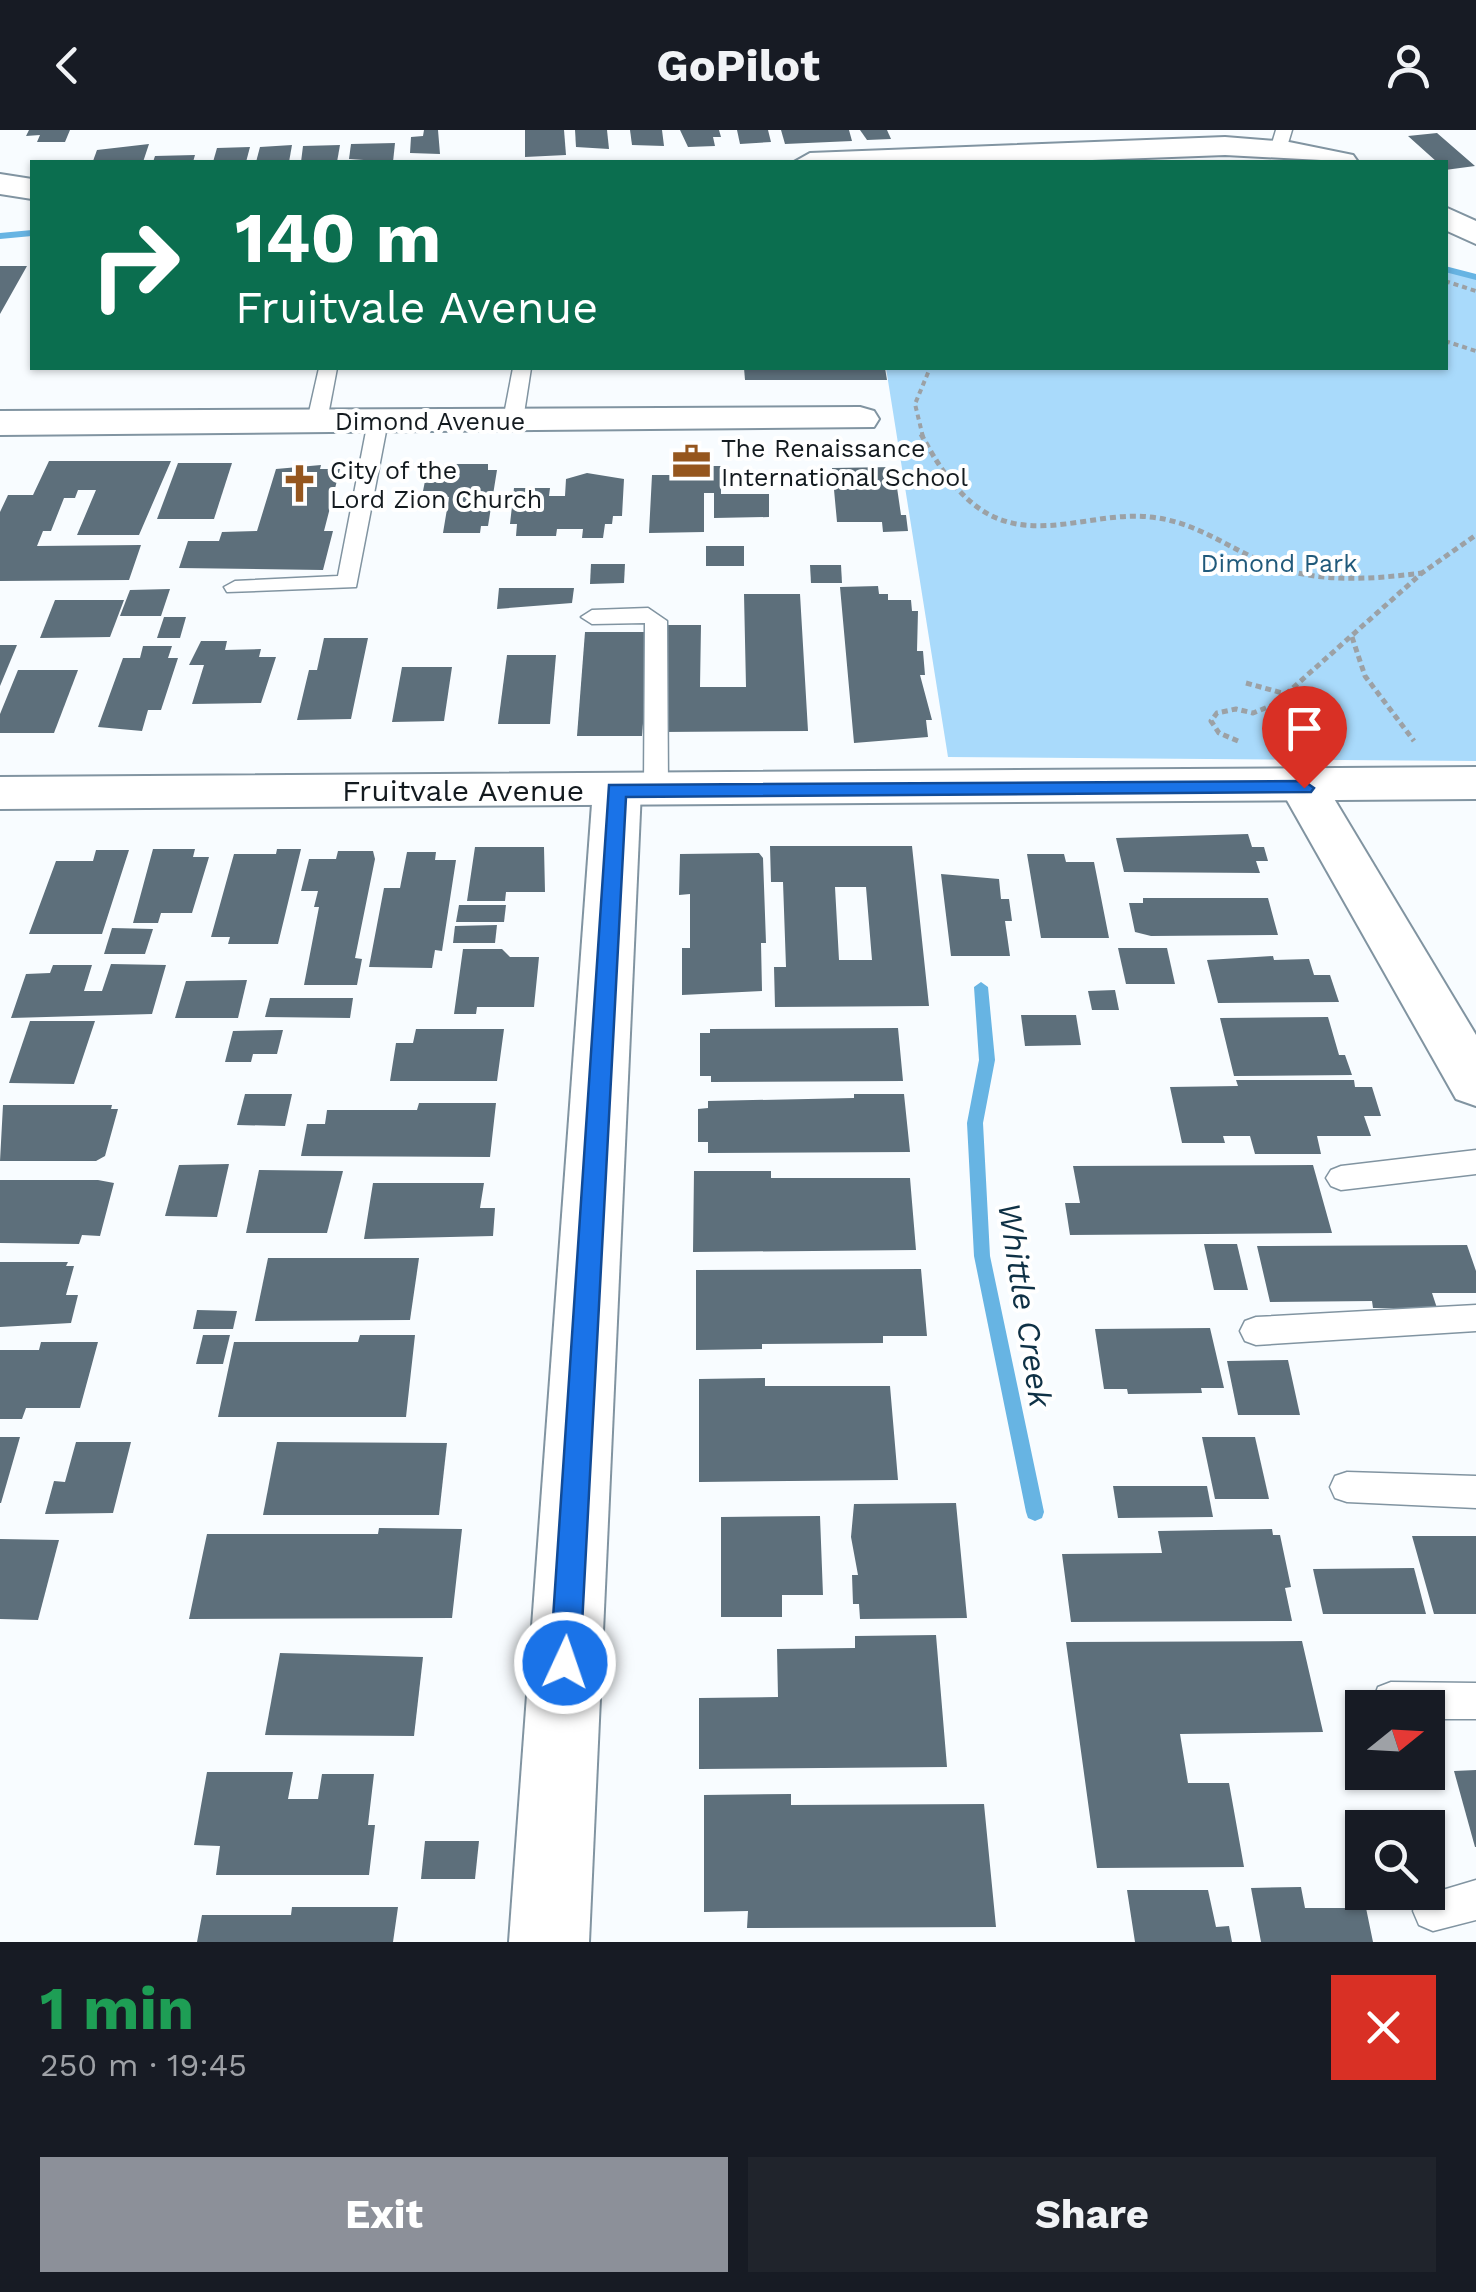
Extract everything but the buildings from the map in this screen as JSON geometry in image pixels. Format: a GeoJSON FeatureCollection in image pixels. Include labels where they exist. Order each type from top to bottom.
{"type":"FeatureCollection","features":[{"type":"Feature","properties":{"kind":"street"},"geometry":{"type":"LineString","coordinates":[[923,160],[1148,156],[1281,140],[1336,160]]}},
{"type":"Feature","properties":{"kind":"street"},"geometry":{"type":"LineString","coordinates":[[0,184],[30,189]]}},
{"type":"Feature","properties":{"kind":"street"},"geometry":{"type":"LineString","coordinates":[[1448,219],[1476,234]]}},
{"type":"Feature","properties":{"kind":"street","name":"Dimond Avenue"},"geometry":{"type":"LineString","coordinates":[[0,422],[860,419]]}},
{"type":"Feature","properties":{"kind":"street"},"geometry":{"type":"LineString","coordinates":[[1310,766],[1476,1084]]}},
{"type":"Feature","properties":{"kind":"street","name":"Fruitvale Avenue"},"geometry":{"type":"LineString","coordinates":[[2,800],[636,790],[1310,766],[1476,783]]}},
{"type":"Feature","properties":{"kind":"street"},"geometry":{"type":"LineString","coordinates":[[549,1942],[636,790]]}},
{"type":"Feature","properties":{"kind":"lane"},"geometry":{"type":"LineString","coordinates":[[317,421],[328,370]]}},
{"type":"Feature","properties":{"kind":"lane"},"geometry":{"type":"LineString","coordinates":[[513,420],[522,370]]}},
{"type":"Feature","properties":{"kind":"lane"},"geometry":{"type":"LineString","coordinates":[[235,587],[339,584],[352,578],[378,421]]}},
{"type":"Feature","properties":{"kind":"lane"},"geometry":{"type":"LineString","coordinates":[[592,617],[648,616],[656,622],[636,790]]}},
{"type":"Feature","properties":{"kind":"lane"},"geometry":{"type":"LineString","coordinates":[[1341,1178],[1476,1162]]}},
{"type":"Feature","properties":{"kind":"lane"},"geometry":{"type":"LineString","coordinates":[[1256,1331],[1476,1318]]}},
{"type":"Feature","properties":{"kind":"lane"},"geometry":{"type":"LineString","coordinates":[[1347,1487],[1476,1492]]}},
{"type":"Feature","properties":{"kind":"lane"},"geometry":{"type":"LineString","coordinates":[[1445,1701],[1476,1701]]}},
{"type":"Feature","properties":{"kind":"lane"},"geometry":{"type":"LineString","coordinates":[[1433,1911],[1476,1900]]}},
{"type":"Feature","properties":{"kind":"path"},"geometry":{"type":"LineString","coordinates":[[1448,282],[1476,291]]}},
{"type":"Feature","properties":{"kind":"path"},"geometry":{"type":"LineString","coordinates":[[1448,342],[1476,350]]}},
{"type":"Feature","properties":{"kind":"path"},"geometry":{"type":"LineString","coordinates":[[929,370],[914,397],[913,418],[920,436],[956,488],[1006,520],[1046,528],[1149,517],[1181,522],[1286,571],[1344,581],[1422,573]]}},
{"type":"Feature","properties":{"kind":"path"},"geometry":{"type":"LineString","coordinates":[[1247,747],[1219,733],[1211,721],[1217,713],[1236,709],[1252,713],[1286,697],[1422,573],[1476,535]]}},
{"type":"Feature","properties":{"kind":"path"},"geometry":{"type":"LineString","coordinates":[[1352,636],[1365,676],[1417,744]]}},
{"type":"Feature","properties":{"kind":"path"},"geometry":{"type":"LineString","coordinates":[[1246,683],[1286,697]]}},
{"type":"Feature","properties":{"kind":"path"},"geometry":{"type":"LineString","coordinates":[[1286,697],[1310,766]]}},
{"type":"Feature","properties":{"kind":"green space","name":"Dimond Park"},"geometry":{"type":"Polygon","coordinates":[[[1448,271],[1476,276],[1476,761],[948,757],[886,370],[1448,370],[1448,271]]]}},
{"type":"Feature","properties":{"kind":"waterway"},"geometry":{"type":"LineString","coordinates":[[0,236],[30,233]]}},
{"type":"Feature","properties":{"kind":"waterway"},"geometry":{"type":"LineString","coordinates":[[1448,270],[1476,277]]}},
{"type":"Feature","properties":{"kind":"waterway","name":"Whittle Creek"},"geometry":{"type":"LineString","coordinates":[[981,987],[987,1060],[975,1123],[982,1256],[1035,1512]]}},
{"type":"Feature","properties":{"kind":"place","name":"The Renaissance International School"},"geometry":{"type":"Point","coordinates":[691,462]}},
{"type":"Feature","properties":{"kind":"place","name":"City of the Lord Zion Church"},"geometry":{"type":"Point","coordinates":[300,484]}},
{"type":"Feature","properties":{"kind":"route"},"geometry":{"type":"LineString","coordinates":[[565,1663],[616,790],[1304,788]]}}]}
